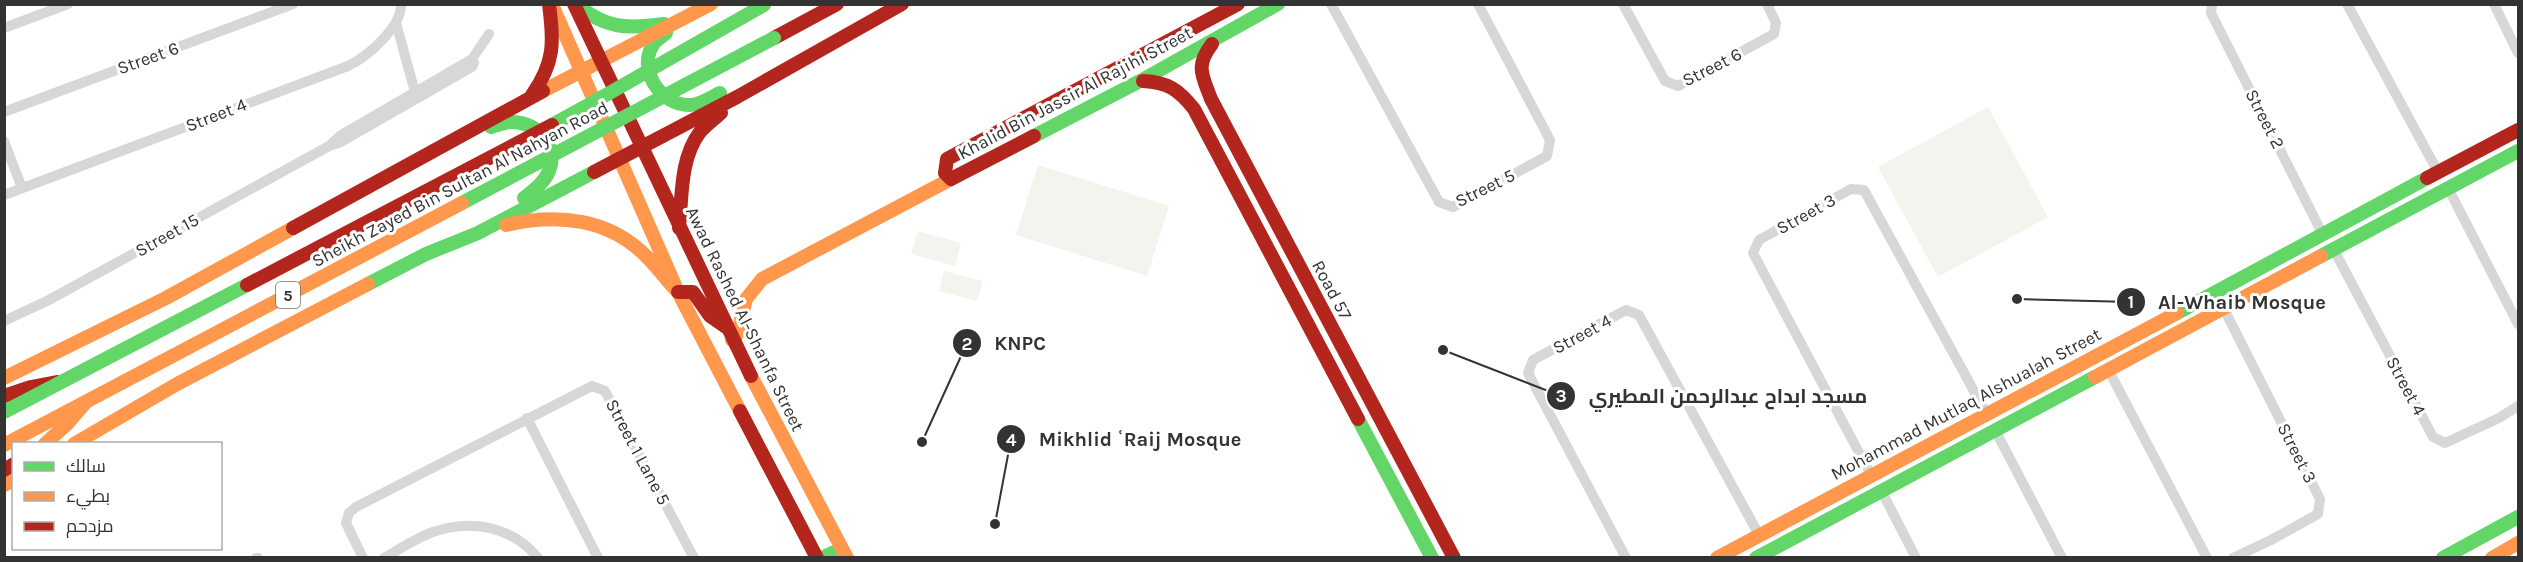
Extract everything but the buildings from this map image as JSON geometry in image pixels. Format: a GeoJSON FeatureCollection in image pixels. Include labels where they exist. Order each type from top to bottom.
{"type":"FeatureCollection","features":[{"type":"Feature","properties":{"kind":"main road"},"geometry":{"type":"LineString","coordinates":[[550,4],[678,292],[816,558]]}},
{"type":"Feature","properties":{"kind":"main road"},"geometry":{"type":"LineString","coordinates":[[529,99],[544,80],[552,64],[553,33],[550,4]]}},
{"type":"Feature","properties":{"kind":"main road"},"geometry":{"type":"LineString","coordinates":[[575,4],[588,15],[608,25],[629,28],[677,22]]}},
{"type":"Feature","properties":{"kind":"main road","name":"Awad Rashed Al-Shanfa Street"},"geometry":{"type":"LineString","coordinates":[[575,4],[729,334],[847,558]]}},
{"type":"Feature","properties":{"kind":"main road"},"geometry":{"type":"LineString","coordinates":[[4,378],[166,298],[529,99],[711,4]]}},
{"type":"Feature","properties":{"kind":"main road"},"geometry":{"type":"LineString","coordinates":[[718,4],[662,35],[652,47],[648,61],[650,79],[659,93],[676,104],[697,104],[902,4]]}},
{"type":"Feature","properties":{"kind":"main road","name":"Sheikh Zayed Bin Sultan Al Nahyan Road"},"geometry":{"type":"LineString","coordinates":[[4,445],[837,4]]}},
{"type":"Feature","properties":{"kind":"main road"},"geometry":{"type":"LineString","coordinates":[[426,254],[478,233],[620,159],[737,97],[902,4]]}},
{"type":"Feature","properties":{"kind":"main road","name":"Khalid Bin Jassir Al Rajihi Street"},"geometry":{"type":"LineString","coordinates":[[951,179],[944,170],[947,159],[1238,4]]}},
{"type":"Feature","properties":{"kind":"main road","name":"Khalid Bin Jassir Al Rajihi Street"},"geometry":{"type":"LineString","coordinates":[[729,334],[738,333],[747,299],[762,279],[1140,81],[1278,4]]}},
{"type":"Feature","properties":{"kind":"main road","name":"Sheikh Zayed Bin Sultan Al Nahyan Road"},"geometry":{"type":"LineString","coordinates":[[4,412],[583,108],[765,5]]}},
{"type":"Feature","properties":{"kind":"main road","name":"Road 57"},"geometry":{"type":"LineString","coordinates":[[1218,37],[1202,57],[1202,76],[1211,99],[1452,555]]}},
{"type":"Feature","properties":{"kind":"main road"},"geometry":{"type":"LineString","coordinates":[[1140,81],[1161,81],[1177,88],[1194,109],[1432,558]]}},
{"type":"Feature","properties":{"kind":"main road"},"geometry":{"type":"LineString","coordinates":[[679,228],[683,188],[692,148],[700,132],[737,97]]}},
{"type":"Feature","properties":{"kind":"main road"},"geometry":{"type":"LineString","coordinates":[[1194,109],[1197,100],[1201,97],[1211,99]]}},
{"type":"Feature","properties":{"kind":"main road"},"geometry":{"type":"LineString","coordinates":[[77,442],[177,384],[426,254],[543,185],[553,160],[546,137],[528,124],[518,121],[503,123],[380,181]]}},
{"type":"Feature","properties":{"kind":"main road","name":"Mohammad Mutlaq Alshualah Street"},"geometry":{"type":"LineString","coordinates":[[1717,558],[2518,130]]}},
{"type":"Feature","properties":{"kind":"main road","name":"Mohammad Mutlaq Alshualah Street"},"geometry":{"type":"LineString","coordinates":[[1765,556],[1881,490],[2518,151]]}},
{"type":"Feature","properties":{"kind":"main road"},"geometry":{"type":"LineString","coordinates":[[2393,195],[2390,202],[2400,214]]}},
{"type":"Feature","properties":{"kind":"main road"},"geometry":{"type":"LineString","coordinates":[[2360,213],[2376,216],[2377,222],[2374,229]]}},
{"type":"Feature","properties":{"kind":"main road"},"geometry":{"type":"LineString","coordinates":[[478,233],[521,221],[548,218],[590,222],[617,235],[646,256],[678,292]]}},
{"type":"Feature","properties":{"kind":"main road"},"geometry":{"type":"LineString","coordinates":[[678,292],[687,289],[694,291],[710,317],[729,334]]}},
{"type":"Feature","properties":{"kind":"main road"},"geometry":{"type":"LineString","coordinates":[[4,396],[31,387],[60,382]]}},
{"type":"Feature","properties":{"kind":"main road"},"geometry":{"type":"LineString","coordinates":[[47,442],[86,402]]}},
{"type":"Feature","properties":{"kind":"main road"},"geometry":{"type":"LineString","coordinates":[[1938,438],[1936,450],[1946,457]]}},
{"type":"Feature","properties":{"kind":"main road"},"geometry":{"type":"LineString","coordinates":[[1907,455],[1916,454],[1920,459],[1921,465],[1916,472]]}},
{"type":"Feature","properties":{"kind":"main road"},"geometry":{"type":"LineString","coordinates":[[2442,558],[2518,517]]}},
{"type":"Feature","properties":{"kind":"main road"},"geometry":{"type":"LineString","coordinates":[[1424,543],[1432,544],[1441,535]]}},
{"type":"Feature","properties":{"kind":"main road"},"geometry":{"type":"LineString","coordinates":[[2492,558],[2518,543]]}},
{"type":"Feature","properties":{"kind":"main road"},"geometry":{"type":"LineString","coordinates":[[822,558],[831,553],[837,558]]}},
{"type":"Feature","properties":{"kind":"main road"},"geometry":{"type":"LineString","coordinates":[[1436,558],[1442,553],[1452,555]]}},
{"type":"Feature","properties":{"kind":"street"},"geometry":{"type":"LineString","coordinates":[[4,28],[68,4]]}},
{"type":"Feature","properties":{"kind":"street","name":"Street 6"},"geometry":{"type":"LineString","coordinates":[[4,112],[293,4]]}},
{"type":"Feature","properties":{"kind":"street","name":"Street 4"},"geometry":{"type":"LineString","coordinates":[[4,195],[348,66],[369,52],[396,23],[401,14],[401,4]]}},
{"type":"Feature","properties":{"kind":"street","name":"Street 5"},"geometry":{"type":"LineString","coordinates":[[1331,4],[1439,202],[1454,207],[1547,156],[1550,140],[1478,4]]}},
{"type":"Feature","properties":{"kind":"street","name":"Street 6"},"geometry":{"type":"LineString","coordinates":[[1623,4],[1665,81],[1678,86],[1774,34],[1776,23],[1767,4]]}},
{"type":"Feature","properties":{"kind":"street","name":"Street 2"},"geometry":{"type":"LineString","coordinates":[[2212,4],[2211,13],[2322,233]]}},
{"type":"Feature","properties":{"kind":"street"},"geometry":{"type":"LineString","coordinates":[[2347,4],[2438,172]]}},
{"type":"Feature","properties":{"kind":"street"},"geometry":{"type":"LineString","coordinates":[[2494,4],[2518,53]]}},
{"type":"Feature","properties":{"kind":"street"},"geometry":{"type":"LineString","coordinates":[[396,23],[415,92]]}},
{"type":"Feature","properties":{"kind":"street"},"geometry":{"type":"LineString","coordinates":[[472,59],[489,34]]}},
{"type":"Feature","properties":{"kind":"street","name":"Street 15"},"geometry":{"type":"LineString","coordinates":[[4,321],[49,300],[329,146],[341,142],[472,67],[474,63],[472,59],[341,135],[329,146]]}},
{"type":"Feature","properties":{"kind":"street"},"geometry":{"type":"LineString","coordinates":[[4,141],[22,188]]}},
{"type":"Feature","properties":{"kind":"street"},"geometry":{"type":"LineString","coordinates":[[2448,188],[2518,324]]}},
{"type":"Feature","properties":{"kind":"street","name":"Street 3"},"geometry":{"type":"LineString","coordinates":[[1871,475],[1753,253],[1759,240],[1851,189],[1864,190],[1986,413]]}},
{"type":"Feature","properties":{"kind":"street","name":"Street 4"},"geometry":{"type":"LineString","coordinates":[[2334,250],[2433,437],[2445,443],[2499,418],[2518,406]]}},
{"type":"Feature","properties":{"kind":"street","name":"Street 3"},"geometry":{"type":"LineString","coordinates":[[2224,309],[2320,499],[2318,513],[2271,540],[2233,558]]}},
{"type":"Feature","properties":{"kind":"street","name":"Street 4"},"geometry":{"type":"LineString","coordinates":[[1626,558],[1528,373],[1533,360],[1626,310],[1639,315],[1759,535]]}},
{"type":"Feature","properties":{"kind":"street"},"geometry":{"type":"LineString","coordinates":[[2109,370],[2208,558]]}},
{"type":"Feature","properties":{"kind":"street","name":"Street 1 Lane 5"},"geometry":{"type":"LineString","coordinates":[[363,558],[346,523],[349,513],[356,507],[585,388],[599,387],[605,391],[694,558]]}},
{"type":"Feature","properties":{"kind":"street"},"geometry":{"type":"LineString","coordinates":[[527,418],[598,558]]}},
{"type":"Feature","properties":{"kind":"street"},"geometry":{"type":"LineString","coordinates":[[1995,430],[2062,558]]}},
{"type":"Feature","properties":{"kind":"street"},"geometry":{"type":"LineString","coordinates":[[1881,490],[1916,558]]}},
{"type":"Feature","properties":{"kind":"street"},"geometry":{"type":"LineString","coordinates":[[384,558],[431,532],[453,526],[474,525],[495,528],[515,536],[538,558]]}},
{"type":"Feature","properties":{"kind":"shaded area"},"geometry":{"type":"Polygon","coordinates":[[[1988,107],[2048,217],[1938,277],[1878,167],[1988,107]]]}},
{"type":"Feature","properties":{"kind":"shaded area"},"geometry":{"type":"Polygon","coordinates":[[[1038,165],[1169,206],[1147,276],[1016,235],[1038,165]]]}},
{"type":"Feature","properties":{"kind":"shaded area"},"geometry":{"type":"Polygon","coordinates":[[[918,231],[961,243],[955,266],[911,254],[918,231]]]}},
{"type":"Feature","properties":{"kind":"shaded area"},"geometry":{"type":"Polygon","coordinates":[[[944,271],[983,281],[977,301],[939,291],[944,271]]]}},
{"type":"Feature","properties":{"kind":"traffic: fast"},"geometry":{"type":"LineString","coordinates":[[576,4],[607,23],[628,26],[664,24]]}},
{"type":"Feature","properties":{"kind":"traffic: fast"},"geometry":{"type":"LineString","coordinates":[[1034,136],[1140,81],[1278,4]]}},
{"type":"Feature","properties":{"kind":"traffic: fast"},"geometry":{"type":"LineString","coordinates":[[583,108],[764,5]]}},
{"type":"Feature","properties":{"kind":"traffic: fast"},"geometry":{"type":"LineString","coordinates":[[666,33],[655,42],[648,63],[649,73],[660,92],[679,104],[690,105],[720,93]]}},
{"type":"Feature","properties":{"kind":"traffic: fast"},"geometry":{"type":"LineString","coordinates":[[462,203],[774,38]]}},
{"type":"Feature","properties":{"kind":"traffic: fast"},"geometry":{"type":"LineString","coordinates":[[552,125],[583,108]]}},
{"type":"Feature","properties":{"kind":"traffic: fast"},"geometry":{"type":"LineString","coordinates":[[491,127],[519,122],[536,130],[548,143],[552,161],[549,171],[542,183],[524,198]]}},
{"type":"Feature","properties":{"kind":"traffic: fast"},"geometry":{"type":"LineString","coordinates":[[2321,256],[2518,151]]}},
{"type":"Feature","properties":{"kind":"traffic: fast"},"geometry":{"type":"LineString","coordinates":[[368,284],[426,254],[478,233],[594,172]]}},
{"type":"Feature","properties":{"kind":"traffic: fast"},"geometry":{"type":"LineString","coordinates":[[2177,313],[2427,178]]}},
{"type":"Feature","properties":{"kind":"traffic: fast"},"geometry":{"type":"LineString","coordinates":[[4,412],[247,285]]}},
{"type":"Feature","properties":{"kind":"traffic: fast"},"geometry":{"type":"LineString","coordinates":[[1756,558],[2095,377]]}},
{"type":"Feature","properties":{"kind":"traffic: fast"},"geometry":{"type":"LineString","coordinates":[[1358,419],[1432,558]]}},
{"type":"Feature","properties":{"kind":"traffic: fast"},"geometry":{"type":"LineString","coordinates":[[2443,558],[2518,517]]}},
{"type":"Feature","properties":{"kind":"traffic: fast"},"geometry":{"type":"LineString","coordinates":[[822,558],[832,553],[837,558]]}},
{"type":"Feature","properties":{"kind":"traffic: slow"},"geometry":{"type":"LineString","coordinates":[[543,91],[711,4]]}},
{"type":"Feature","properties":{"kind":"traffic: slow"},"geometry":{"type":"LineString","coordinates":[[553,7],[678,292],[740,411]]}},
{"type":"Feature","properties":{"kind":"traffic: slow"},"geometry":{"type":"LineString","coordinates":[[732,340],[738,333],[746,299],[762,279],[951,179]]}},
{"type":"Feature","properties":{"kind":"traffic: slow"},"geometry":{"type":"LineString","coordinates":[[4,445],[462,203]]}},
{"type":"Feature","properties":{"kind":"traffic: slow"},"geometry":{"type":"LineString","coordinates":[[506,225],[544,219],[581,222],[599,227],[632,244],[651,261],[678,292]]}},
{"type":"Feature","properties":{"kind":"traffic: slow"},"geometry":{"type":"LineString","coordinates":[[4,378],[166,298],[293,228]]}},
{"type":"Feature","properties":{"kind":"traffic: slow"},"geometry":{"type":"LineString","coordinates":[[2095,377],[2321,256]]}},
{"type":"Feature","properties":{"kind":"traffic: slow"},"geometry":{"type":"LineString","coordinates":[[77,442],[177,384],[368,284]]}},
{"type":"Feature","properties":{"kind":"traffic: slow"},"geometry":{"type":"LineString","coordinates":[[1717,558],[2177,313]]}},
{"type":"Feature","properties":{"kind":"traffic: slow"},"geometry":{"type":"LineString","coordinates":[[751,376],[847,558]]}},
{"type":"Feature","properties":{"kind":"traffic: slow"},"geometry":{"type":"LineString","coordinates":[[47,442],[86,402]]}},
{"type":"Feature","properties":{"kind":"traffic: slow"},"geometry":{"type":"LineString","coordinates":[[4,485],[12,481]]}},
{"type":"Feature","properties":{"kind":"traffic: slow"},"geometry":{"type":"LineString","coordinates":[[2492,558],[2518,543]]}},
{"type":"Feature","properties":{"kind":"traffic: jam"},"geometry":{"type":"LineString","coordinates":[[532,95],[549,62],[552,41],[549,4]]}},
{"type":"Feature","properties":{"kind":"traffic: jam"},"geometry":{"type":"LineString","coordinates":[[574,4],[751,376]]}},
{"type":"Feature","properties":{"kind":"traffic: jam"},"geometry":{"type":"LineString","coordinates":[[774,38],[837,4]]}},
{"type":"Feature","properties":{"kind":"traffic: jam"},"geometry":{"type":"LineString","coordinates":[[594,172],[737,97],[902,4]]}},
{"type":"Feature","properties":{"kind":"traffic: jam"},"geometry":{"type":"LineString","coordinates":[[1034,136],[951,179],[945,173],[947,159],[1238,4]]}},
{"type":"Feature","properties":{"kind":"traffic: jam"},"geometry":{"type":"LineString","coordinates":[[1212,44],[1203,58],[1202,65],[1203,77],[1211,99],[1454,558]]}},
{"type":"Feature","properties":{"kind":"traffic: jam"},"geometry":{"type":"LineString","coordinates":[[1143,81],[1159,83],[1172,88],[1194,109],[1358,419]]}},
{"type":"Feature","properties":{"kind":"traffic: jam"},"geometry":{"type":"LineString","coordinates":[[293,228],[543,91]]}},
{"type":"Feature","properties":{"kind":"traffic: jam"},"geometry":{"type":"LineString","coordinates":[[679,228],[683,178],[693,142],[707,124],[721,113]]}},
{"type":"Feature","properties":{"kind":"traffic: jam"},"geometry":{"type":"LineString","coordinates":[[247,285],[552,125]]}},
{"type":"Feature","properties":{"kind":"traffic: jam"},"geometry":{"type":"LineString","coordinates":[[2427,178],[2518,130]]}},
{"type":"Feature","properties":{"kind":"traffic: jam"},"geometry":{"type":"LineString","coordinates":[[678,292],[693,292],[710,316],[726,327]]}},
{"type":"Feature","properties":{"kind":"traffic: jam"},"geometry":{"type":"LineString","coordinates":[[4,396],[31,387],[57,382]]}},
{"type":"Feature","properties":{"kind":"traffic: jam"},"geometry":{"type":"LineString","coordinates":[[740,411],[817,558]]}},
{"type":"Feature","properties":{"kind":"traffic: jam"},"geometry":{"type":"LineString","coordinates":[[4,470],[12,465]]}},
{"type":"Feature","properties":{"kind":"place","name":"Al-Whaib Mosque"},"geometry":{"type":"Point","coordinates":[2017,299]}},
{"type":"Feature","properties":{"kind":"place","name":"مسجد ابداح عبدالرحمن المطيري"},"geometry":{"type":"Point","coordinates":[1443,350]}},
{"type":"Feature","properties":{"kind":"place","name":"KNPC"},"geometry":{"type":"Point","coordinates":[922,442]}},
{"type":"Feature","properties":{"kind":"place","name":"Mikhlid ʿRaij Mosque"},"geometry":{"type":"Point","coordinates":[995,524]}}]}
